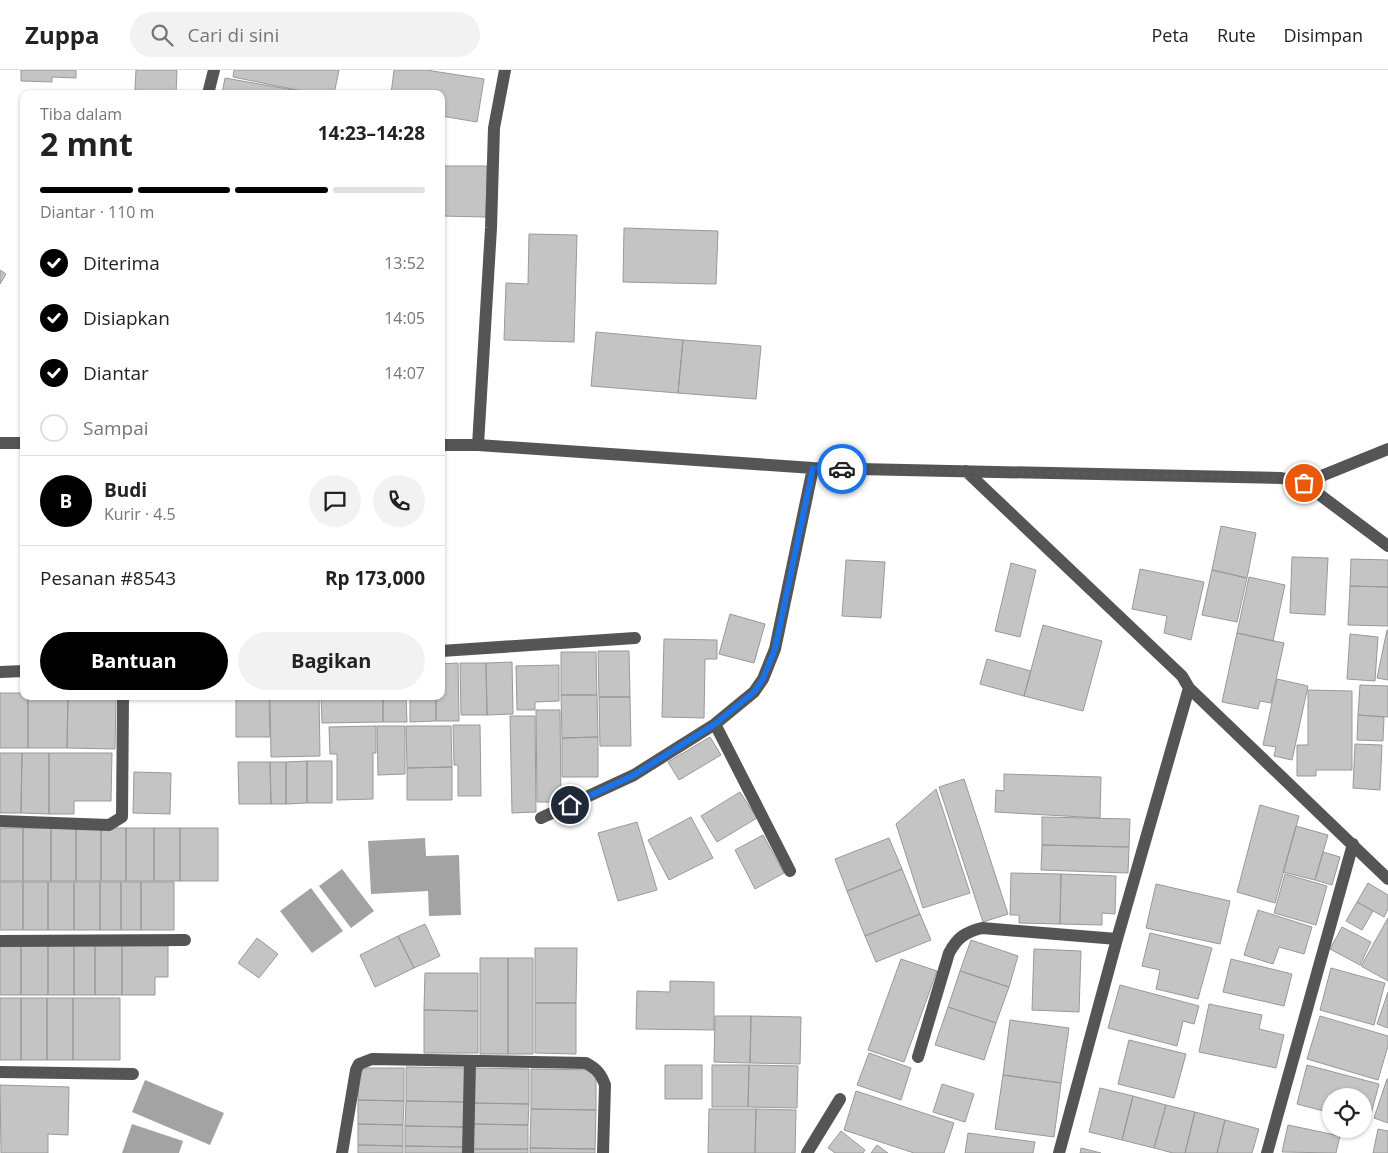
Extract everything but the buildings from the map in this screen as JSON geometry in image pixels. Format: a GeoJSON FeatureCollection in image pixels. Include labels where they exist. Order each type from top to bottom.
{"type":"FeatureCollection","features":[{"type":"Feature","properties":{"kind":"street"},"geometry":{"type":"LineString","coordinates":[[209,90],[214,70]]}},
{"type":"Feature","properties":{"kind":"street"},"geometry":{"type":"LineString","coordinates":[[478,445],[491,228],[494,128],[505,70]]}},
{"type":"Feature","properties":{"kind":"street"},"geometry":{"type":"LineString","coordinates":[[0,443],[20,443]]}},
{"type":"Feature","properties":{"kind":"street"},"geometry":{"type":"LineString","coordinates":[[445,445],[478,445],[813,468],[1281,478],[1304,483],[1388,546]]}},
{"type":"Feature","properties":{"kind":"street"},"geometry":{"type":"LineString","coordinates":[[1304,483],[1388,449]]}},
{"type":"Feature","properties":{"kind":"street"},"geometry":{"type":"LineString","coordinates":[[541,818],[621,782],[715,724],[754,692],[770,665],[813,468]]}},
{"type":"Feature","properties":{"kind":"street"},"geometry":{"type":"LineString","coordinates":[[966,471],[1182,676],[1189,688],[1388,879]]}},
{"type":"Feature","properties":{"kind":"street"},"geometry":{"type":"LineString","coordinates":[[445,651],[635,638]]}},
{"type":"Feature","properties":{"kind":"street"},"geometry":{"type":"LineString","coordinates":[[0,672],[20,671]]}},
{"type":"Feature","properties":{"kind":"street"},"geometry":{"type":"LineString","coordinates":[[1059,1153],[1117,939],[1189,688]]}},
{"type":"Feature","properties":{"kind":"street"},"geometry":{"type":"LineString","coordinates":[[0,821],[109,825],[122,817],[123,700]]}},
{"type":"Feature","properties":{"kind":"street"},"geometry":{"type":"LineString","coordinates":[[715,724],[790,871]]}},
{"type":"Feature","properties":{"kind":"street"},"geometry":{"type":"LineString","coordinates":[[1267,1153],[1352,844]]}},
{"type":"Feature","properties":{"kind":"street"},"geometry":{"type":"LineString","coordinates":[[918,1057],[949,953],[956,941],[967,932],[982,928],[1117,939]]}},
{"type":"Feature","properties":{"kind":"street"},"geometry":{"type":"LineString","coordinates":[[0,940],[184,940]]}},
{"type":"Feature","properties":{"kind":"street"},"geometry":{"type":"LineString","coordinates":[[342,1153],[356,1070],[359,1064],[372,1059],[586,1063],[596,1068],[602,1076],[605,1085],[603,1153]]}},
{"type":"Feature","properties":{"kind":"street"},"geometry":{"type":"LineString","coordinates":[[468,1153],[470,1061]]}},
{"type":"Feature","properties":{"kind":"street"},"geometry":{"type":"LineString","coordinates":[[0,1072],[133,1074]]}},
{"type":"Feature","properties":{"kind":"street"},"geometry":{"type":"LineString","coordinates":[[807,1153],[840,1098]]}},
{"type":"Feature","properties":{"kind":"shaded area"},"geometry":{"type":"Polygon","coordinates":[[[425,838],[426,856],[459,855],[461,915],[429,916],[428,891],[371,894],[368,841],[425,838]]]}},
{"type":"Feature","properties":{"kind":"shaded area"},"geometry":{"type":"Polygon","coordinates":[[[342,869],[374,911],[351,928],[319,886],[342,869]]]}},
{"type":"Feature","properties":{"kind":"shaded area"},"geometry":{"type":"Polygon","coordinates":[[[311,888],[343,931],[312,953],[280,911],[311,888]]]}},
{"type":"Feature","properties":{"kind":"shaded area"},"geometry":{"type":"Polygon","coordinates":[[[145,1080],[224,1113],[210,1145],[132,1112],[145,1080]]]}},
{"type":"Feature","properties":{"kind":"shaded area"},"geometry":{"type":"Polygon","coordinates":[[[132,1124],[183,1141],[179,1153],[122,1153],[132,1124]]]}},
{"type":"Feature","properties":{"kind":"way so far"},"geometry":{"type":"LineString","coordinates":[[842,469],[1281,478],[1304,483]]}},
{"type":"Feature","properties":{"kind":"route"},"geometry":{"type":"LineString","coordinates":[[570,805],[615,786],[634,775],[715,724],[754,692],[770,665],[775,649],[813,468],[842,469]]}}]}
